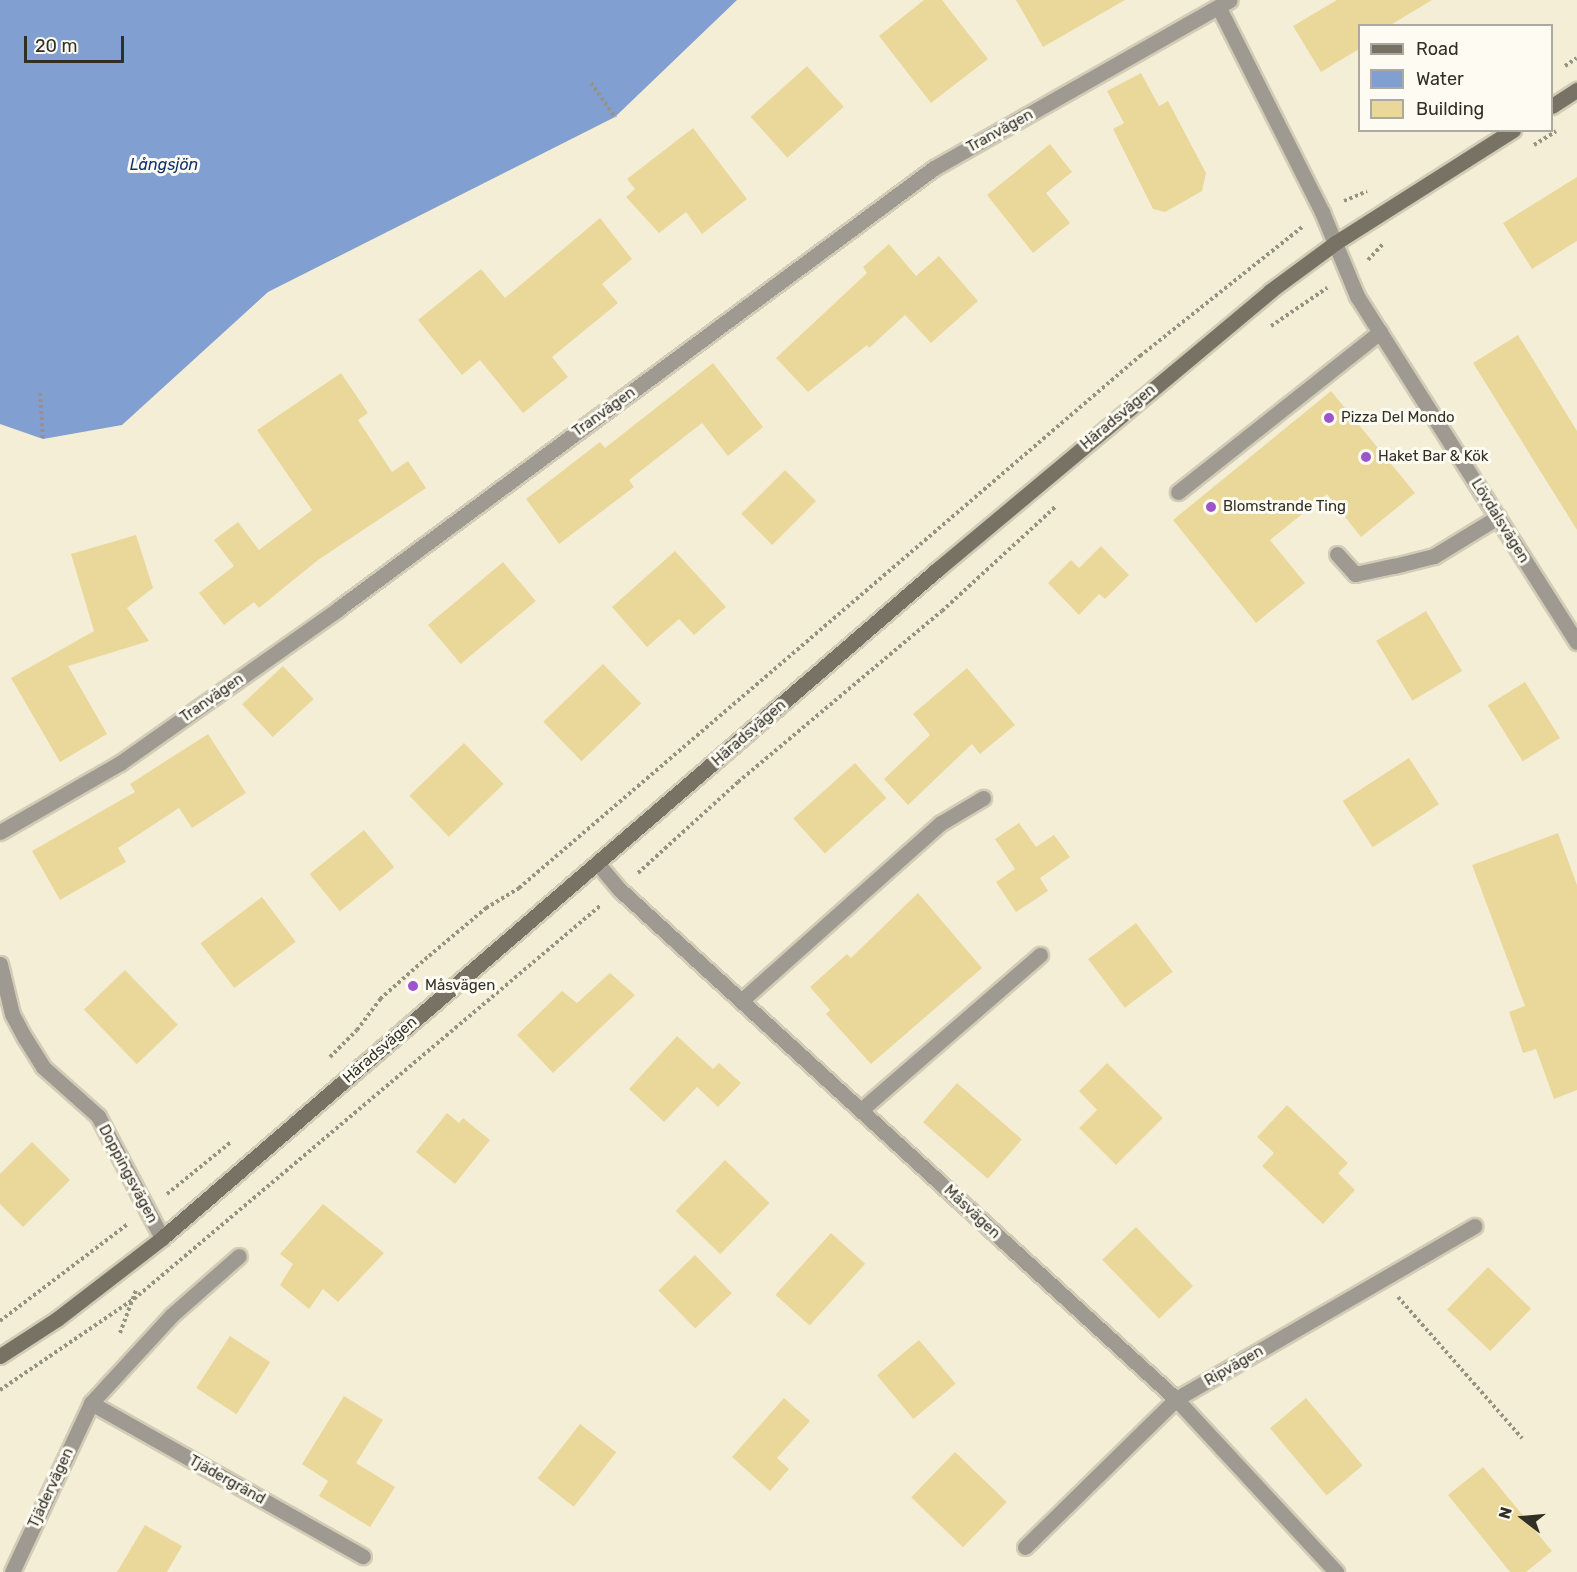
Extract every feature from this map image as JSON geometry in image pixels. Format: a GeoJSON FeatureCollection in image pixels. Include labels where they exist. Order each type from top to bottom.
{"type":"FeatureCollection","features":[{"type":"Feature","properties":{"kind":"street","name":"Tranvägen"},"geometry":{"type":"LineString","coordinates":[[0,832],[120,763],[338,609],[934,168],[1224,4],[1335,243]]}},
{"type":"Feature","properties":{"kind":"street"},"geometry":{"type":"LineString","coordinates":[[1553,105],[1577,90]]}},
{"type":"Feature","properties":{"kind":"street","name":"Häradsvägen"},"geometry":{"type":"LineString","coordinates":[[0,1356],[57,1319],[162,1238],[1172,372],[1335,243],[1510,132]]}},
{"type":"Feature","properties":{"kind":"street","name":"Lövdalsvägen"},"geometry":{"type":"LineString","coordinates":[[1335,243],[1348,273],[1380,332],[1577,642]]}},
{"type":"Feature","properties":{"kind":"street"},"geometry":{"type":"LineString","coordinates":[[1178,492],[1380,332]]}},
{"type":"Feature","properties":{"kind":"street"},"geometry":{"type":"LineString","coordinates":[[1337,554],[1355,574],[1394,566],[1434,556],[1498,517]]}},
{"type":"Feature","properties":{"kind":"street"},"geometry":{"type":"LineString","coordinates":[[742,1000],[941,823],[983,798]]}},
{"type":"Feature","properties":{"kind":"street","name":"Måsvägen"},"geometry":{"type":"LineString","coordinates":[[598,864],[620,889],[1176,1399],[1336,1572]]}},
{"type":"Feature","properties":{"kind":"street"},"geometry":{"type":"LineString","coordinates":[[861,1110],[1040,955]]}},
{"type":"Feature","properties":{"kind":"street","name":"Doppingsvägen"},"geometry":{"type":"LineString","coordinates":[[0,964],[12,1014],[25,1038],[43,1067],[98,1116],[162,1238]]}},
{"type":"Feature","properties":{"kind":"street","name":"Ripvägen"},"geometry":{"type":"LineString","coordinates":[[1025,1547],[1176,1399],[1474,1226]]}},
{"type":"Feature","properties":{"kind":"street","name":"Tjädervägen"},"geometry":{"type":"LineString","coordinates":[[12,1572],[91,1404],[172,1315],[239,1256]]}},
{"type":"Feature","properties":{"kind":"street","name":"Tjädergränd"},"geometry":{"type":"LineString","coordinates":[[91,1404],[363,1556]]}},
{"type":"Feature","properties":{"kind":"path"},"geometry":{"type":"LineString","coordinates":[[591,84],[615,117]]}},
{"type":"Feature","properties":{"kind":"path"},"geometry":{"type":"LineString","coordinates":[[1528,149],[1567,124]]}},
{"type":"Feature","properties":{"kind":"path"},"geometry":{"type":"LineString","coordinates":[[324,1063],[357,1030],[380,999],[429,956],[486,908],[519,888],[588,825],[932,538],[1140,356],[1251,264],[1322,212],[1376,187]]}},
{"type":"Feature","properties":{"kind":"path"},"geometry":{"type":"LineString","coordinates":[[1268,328],[1369,259],[1390,236]]}},
{"type":"Feature","properties":{"kind":"path"},"geometry":{"type":"LineString","coordinates":[[40,393],[43,439]]}},
{"type":"Feature","properties":{"kind":"path"},"geometry":{"type":"LineString","coordinates":[[0,1390],[134,1299],[620,889],[738,782],[951,604],[1064,499]]}},
{"type":"Feature","properties":{"kind":"path"},"geometry":{"type":"LineString","coordinates":[[0,1321],[147,1210],[238,1136]]}},
{"type":"Feature","properties":{"kind":"path"},"geometry":{"type":"LineString","coordinates":[[117,1341],[134,1299],[138,1279]]}},
{"type":"Feature","properties":{"kind":"path"},"geometry":{"type":"LineString","coordinates":[[1384,1280],[1522,1438]]}},
{"type":"Feature","properties":{"kind":"water","name":"Långsjön"},"geometry":{"type":"Polygon","coordinates":[[[0,0],[737,0],[615,117],[268,292],[122,425],[43,439],[0,424],[0,0]]]}},
{"type":"Feature","properties":{"kind":"building"},"geometry":{"type":"Polygon","coordinates":[[[924,0],[942,0],[988,59],[931,103],[879,36],[924,0]]]}},
{"type":"Feature","properties":{"kind":"building"},"geometry":{"type":"Polygon","coordinates":[[[1016,0],[1125,0],[1043,47],[1016,0]]]}},
{"type":"Feature","properties":{"kind":"building"},"geometry":{"type":"Polygon","coordinates":[[[1337,0],[1432,0],[1392,24],[1358,24],[1358,50],[1321,72],[1293,26],[1337,0]]]}},
{"type":"Feature","properties":{"kind":"building"},"geometry":{"type":"Polygon","coordinates":[[[807,66],[844,107],[787,158],[751,117],[807,66]]]}},
{"type":"Feature","properties":{"kind":"building"},"geometry":{"type":"Polygon","coordinates":[[[1141,73],[1159,106],[1168,101],[1206,173],[1202,191],[1165,212],[1153,209],[1113,129],[1124,123],[1107,91],[1141,73]]]}},
{"type":"Feature","properties":{"kind":"building"},"geometry":{"type":"Polygon","coordinates":[[[693,128],[747,199],[702,234],[686,212],[659,233],[626,197],[635,189],[627,179],[693,128]]]}},
{"type":"Feature","properties":{"kind":"building"},"geometry":{"type":"Polygon","coordinates":[[[1050,144],[1072,172],[1046,193],[1070,223],[1033,253],[987,195],[1050,144]]]}},
{"type":"Feature","properties":{"kind":"building"},"geometry":{"type":"Polygon","coordinates":[[[1577,177],[1577,241],[1532,269],[1503,223],[1577,177]]]}},
{"type":"Feature","properties":{"kind":"building"},"geometry":{"type":"Polygon","coordinates":[[[600,218],[632,259],[602,284],[618,303],[552,357],[568,377],[523,413],[480,360],[462,375],[418,320],[481,269],[505,298],[600,218]]]}},
{"type":"Feature","properties":{"kind":"building"},"geometry":{"type":"Polygon","coordinates":[[[889,244],[916,276],[939,256],[978,301],[931,343],[905,315],[869,348],[867,345],[808,392],[776,358],[867,273],[863,267],[889,244]]]}},
{"type":"Feature","properties":{"kind":"building"},"geometry":{"type":"Polygon","coordinates":[[[1518,335],[1577,431],[1577,530],[1473,363],[1518,335]]]}},
{"type":"Feature","properties":{"kind":"building"},"geometry":{"type":"Polygon","coordinates":[[[713,363],[763,427],[728,456],[702,423],[629,480],[634,487],[559,544],[526,499],[600,442],[605,448],[713,363]]]}},
{"type":"Feature","properties":{"kind":"building"},"geometry":{"type":"Polygon","coordinates":[[[341,373],[368,413],[358,420],[392,472],[408,461],[426,488],[318,560],[259,608],[254,602],[224,625],[199,593],[234,566],[214,540],[238,522],[259,550],[312,510],[257,430],[341,373]]]}},
{"type":"Feature","properties":{"kind":"building"},"geometry":{"type":"Polygon","coordinates":[[[1331,391],[1415,493],[1361,537],[1327,494],[1270,540],[1305,583],[1256,623],[1173,520],[1331,391]]]}},
{"type":"Feature","properties":{"kind":"building"},"geometry":{"type":"Polygon","coordinates":[[[785,470],[816,501],[772,545],[741,514],[785,470]]]}},
{"type":"Feature","properties":{"kind":"building"},"geometry":{"type":"Polygon","coordinates":[[[136,535],[153,588],[127,608],[149,641],[68,666],[107,734],[60,762],[11,678],[94,631],[71,554],[136,535]]]}},
{"type":"Feature","properties":{"kind":"building"},"geometry":{"type":"Polygon","coordinates":[[[1101,546],[1129,575],[1105,599],[1099,594],[1079,615],[1048,583],[1071,560],[1079,568],[1101,546]]]}},
{"type":"Feature","properties":{"kind":"building"},"geometry":{"type":"Polygon","coordinates":[[[675,551],[726,607],[694,635],[679,619],[647,647],[612,607],[675,551]]]}},
{"type":"Feature","properties":{"kind":"building"},"geometry":{"type":"Polygon","coordinates":[[[503,562],[536,601],[461,664],[428,625],[503,562]]]}},
{"type":"Feature","properties":{"kind":"building"},"geometry":{"type":"Polygon","coordinates":[[[1426,611],[1462,671],[1412,701],[1376,641],[1426,611]]]}},
{"type":"Feature","properties":{"kind":"building"},"geometry":{"type":"Polygon","coordinates":[[[603,664],[641,704],[582,761],[543,722],[603,664]]]}},
{"type":"Feature","properties":{"kind":"building"},"geometry":{"type":"Polygon","coordinates":[[[283,666],[314,699],[273,737],[242,704],[283,666]]]}},
{"type":"Feature","properties":{"kind":"building"},"geometry":{"type":"Polygon","coordinates":[[[967,668],[1015,725],[980,754],[972,744],[908,805],[884,779],[930,735],[913,714],[967,668]]]}},
{"type":"Feature","properties":{"kind":"building"},"geometry":{"type":"Polygon","coordinates":[[[1525,682],[1560,738],[1523,761],[1488,705],[1525,682]]]}},
{"type":"Feature","properties":{"kind":"building"},"geometry":{"type":"Polygon","coordinates":[[[208,734],[246,793],[192,828],[179,808],[118,848],[126,862],[60,900],[32,851],[135,792],[130,784],[208,734]]]}},
{"type":"Feature","properties":{"kind":"building"},"geometry":{"type":"Polygon","coordinates":[[[464,743],[504,784],[449,837],[409,796],[464,743]]]}},
{"type":"Feature","properties":{"kind":"building"},"geometry":{"type":"Polygon","coordinates":[[[1409,758],[1439,804],[1373,847],[1343,801],[1409,758]]]}},
{"type":"Feature","properties":{"kind":"building"},"geometry":{"type":"Polygon","coordinates":[[[855,763],[886,798],[825,853],[793,819],[855,763]]]}},
{"type":"Feature","properties":{"kind":"building"},"geometry":{"type":"Polygon","coordinates":[[[1019,823],[1036,847],[1054,835],[1070,857],[1040,878],[1048,891],[1016,912],[996,882],[1015,869],[995,839],[1019,823]]]}},
{"type":"Feature","properties":{"kind":"building"},"geometry":{"type":"Polygon","coordinates":[[[364,830],[394,867],[340,911],[310,874],[364,830]]]}},
{"type":"Feature","properties":{"kind":"building"},"geometry":{"type":"Polygon","coordinates":[[[1558,833],[1577,885],[1577,1090],[1554,1099],[1536,1049],[1523,1053],[1509,1012],[1525,1006],[1472,865],[1558,833]]]}},
{"type":"Feature","properties":{"kind":"building"},"geometry":{"type":"Polygon","coordinates":[[[918,893],[982,968],[871,1064],[826,1014],[830,1010],[810,987],[847,954],[851,958],[918,893]]]}},
{"type":"Feature","properties":{"kind":"building"},"geometry":{"type":"Polygon","coordinates":[[[262,897],[296,942],[234,988],[201,943],[262,897]]]}},
{"type":"Feature","properties":{"kind":"building"},"geometry":{"type":"Polygon","coordinates":[[[1136,923],[1173,972],[1125,1008],[1088,959],[1136,923]]]}},
{"type":"Feature","properties":{"kind":"building"},"geometry":{"type":"Polygon","coordinates":[[[125,970],[178,1025],[137,1064],[84,1010],[125,970]]]}},
{"type":"Feature","properties":{"kind":"building"},"geometry":{"type":"Polygon","coordinates":[[[610,973],[635,995],[553,1073],[517,1035],[562,991],[577,1003],[610,973]]]}},
{"type":"Feature","properties":{"kind":"building"},"geometry":{"type":"Polygon","coordinates":[[[677,1036],[713,1069],[719,1063],[741,1083],[718,1107],[697,1087],[664,1122],[629,1089],[677,1036]]]}},
{"type":"Feature","properties":{"kind":"building"},"geometry":{"type":"Polygon","coordinates":[[[1107,1063],[1163,1118],[1116,1165],[1079,1128],[1097,1110],[1079,1091],[1107,1063]]]}},
{"type":"Feature","properties":{"kind":"building"},"geometry":{"type":"Polygon","coordinates":[[[957,1083],[1022,1139],[988,1179],[923,1122],[957,1083]]]}},
{"type":"Feature","properties":{"kind":"building"},"geometry":{"type":"Polygon","coordinates":[[[1287,1105],[1348,1163],[1338,1173],[1355,1190],[1323,1224],[1262,1166],[1274,1153],[1257,1137],[1287,1105]]]}},
{"type":"Feature","properties":{"kind":"building"},"geometry":{"type":"Polygon","coordinates":[[[447,1113],[459,1123],[463,1118],[490,1140],[455,1184],[416,1152],[447,1113]]]}},
{"type":"Feature","properties":{"kind":"building"},"geometry":{"type":"Polygon","coordinates":[[[32,1142],[70,1180],[23,1227],[0,1204],[0,1174],[32,1142]]]}},
{"type":"Feature","properties":{"kind":"building"},"geometry":{"type":"Polygon","coordinates":[[[725,1160],[770,1203],[720,1254],[676,1211],[725,1160]]]}},
{"type":"Feature","properties":{"kind":"building"},"geometry":{"type":"Polygon","coordinates":[[[323,1204],[384,1253],[338,1302],[323,1289],[309,1309],[280,1285],[293,1264],[280,1254],[323,1204]]]}},
{"type":"Feature","properties":{"kind":"building"},"geometry":{"type":"Polygon","coordinates":[[[1136,1227],[1193,1286],[1159,1319],[1102,1260],[1136,1227]]]}},
{"type":"Feature","properties":{"kind":"building"},"geometry":{"type":"Polygon","coordinates":[[[831,1233],[865,1264],[810,1325],[775,1295],[831,1233]]]}},
{"type":"Feature","properties":{"kind":"building"},"geometry":{"type":"Polygon","coordinates":[[[695,1255],[732,1293],[695,1329],[658,1290],[695,1255]]]}},
{"type":"Feature","properties":{"kind":"building"},"geometry":{"type":"Polygon","coordinates":[[[1488,1267],[1531,1309],[1490,1351],[1447,1309],[1488,1267]]]}},
{"type":"Feature","properties":{"kind":"building"},"geometry":{"type":"Polygon","coordinates":[[[230,1336],[270,1362],[236,1414],[196,1388],[230,1336]]]}},
{"type":"Feature","properties":{"kind":"building"},"geometry":{"type":"Polygon","coordinates":[[[919,1340],[956,1384],[914,1419],[877,1375],[919,1340]]]}},
{"type":"Feature","properties":{"kind":"building"},"geometry":{"type":"Polygon","coordinates":[[[344,1396],[383,1420],[356,1463],[395,1487],[370,1527],[319,1496],[328,1481],[302,1464],[344,1396]]]}},
{"type":"Feature","properties":{"kind":"building"},"geometry":{"type":"Polygon","coordinates":[[[784,1398],[810,1421],[777,1458],[789,1469],[770,1491],[732,1457],[784,1398]]]}},
{"type":"Feature","properties":{"kind":"building"},"geometry":{"type":"Polygon","coordinates":[[[1306,1398],[1363,1465],[1327,1496],[1270,1428],[1306,1398]]]}},
{"type":"Feature","properties":{"kind":"building"},"geometry":{"type":"Polygon","coordinates":[[[580,1424],[616,1452],[574,1507],[538,1478],[580,1424]]]}},
{"type":"Feature","properties":{"kind":"building"},"geometry":{"type":"Polygon","coordinates":[[[955,1452],[1007,1502],[963,1547],[911,1497],[955,1452]]]}},
{"type":"Feature","properties":{"kind":"building"},"geometry":{"type":"Polygon","coordinates":[[[1483,1467],[1552,1551],[1526,1572],[1510,1572],[1448,1495],[1483,1467]]]}},
{"type":"Feature","properties":{"kind":"building"},"geometry":{"type":"Polygon","coordinates":[[[145,1525],[182,1546],[167,1572],[117,1572],[145,1525]]]}},
{"type":"Feature","properties":{"kind":"place","name":"Pizza Del Mondo"},"geometry":{"type":"Point","coordinates":[1329,418]}},
{"type":"Feature","properties":{"kind":"place","name":"Haket Bar & Kök"},"geometry":{"type":"Point","coordinates":[1366,457]}},
{"type":"Feature","properties":{"kind":"place","name":"Blomstrande Ting"},"geometry":{"type":"Point","coordinates":[1211,507]}},
{"type":"Feature","properties":{"kind":"place","name":"Måsvägen"},"geometry":{"type":"Point","coordinates":[413,986]}}]}
